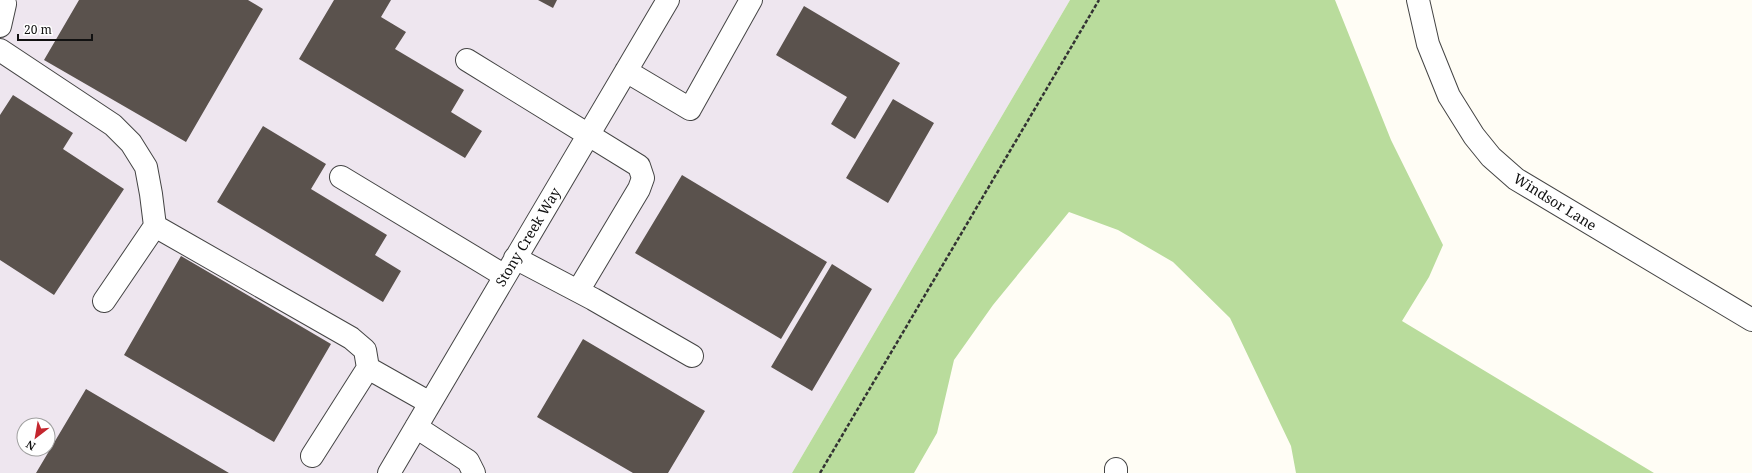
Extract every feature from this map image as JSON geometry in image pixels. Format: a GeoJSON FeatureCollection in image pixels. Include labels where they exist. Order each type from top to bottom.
{"type":"FeatureCollection","features":[{"type":"Feature","properties":{"kind":"street","name":"Stony Creek Way"},"geometry":{"type":"LineString","coordinates":[[389,473],[668,0]]}},
{"type":"Feature","properties":{"kind":"street"},"geometry":{"type":"LineString","coordinates":[[626,71],[690,110],[751,0]]}},
{"type":"Feature","properties":{"kind":"street","name":"Windsor Lane"},"geometry":{"type":"LineString","coordinates":[[1418,0],[1428,44],[1449,96],[1474,136],[1491,157],[1516,179],[1752,320]]}},
{"type":"Feature","properties":{"kind":"street"},"geometry":{"type":"LineString","coordinates":[[0,26],[4,2]]}},
{"type":"Feature","properties":{"kind":"street"},"geometry":{"type":"LineString","coordinates":[[0,50],[112,125],[130,143],[146,167],[155,226],[104,301]]}},
{"type":"Feature","properties":{"kind":"street"},"geometry":{"type":"LineString","coordinates":[[467,60],[588,136],[639,166],[643,178],[640,189],[578,292]]}},
{"type":"Feature","properties":{"kind":"street"},"geometry":{"type":"LineString","coordinates":[[341,177],[510,267],[578,292],[692,356]]}},
{"type":"Feature","properties":{"kind":"street"},"geometry":{"type":"LineString","coordinates":[[155,226],[351,338],[365,350],[368,368],[312,456]]}},
{"type":"Feature","properties":{"kind":"street"},"geometry":{"type":"LineString","coordinates":[[368,368],[430,403]]}},
{"type":"Feature","properties":{"kind":"street"},"geometry":{"type":"LineString","coordinates":[[416,427],[468,461],[474,473]]}},
{"type":"Feature","properties":{"kind":"path"},"geometry":{"type":"LineString","coordinates":[[820,473],[1099,0]]}},
{"type":"Feature","properties":{"kind":"shaded area"},"geometry":{"type":"Polygon","coordinates":[[[0,0],[1070,0],[792,473],[0,473],[0,0]]]}},
{"type":"Feature","properties":{"kind":"green space"},"geometry":{"type":"Polygon","coordinates":[[[1070,0],[1335,0],[1391,140],[1443,245],[1429,277],[1402,321],[1654,473],[1296,473],[1291,446],[1230,318],[1173,262],[1118,230],[1069,212],[993,305],[954,360],[937,433],[914,473],[792,473],[1070,0]]]}},
{"type":"Feature","properties":{"kind":"building"},"geometry":{"type":"Polygon","coordinates":[[[79,0],[248,0],[263,9],[186,142],[44,60],[79,0]]]}},
{"type":"Feature","properties":{"kind":"building"},"geometry":{"type":"Polygon","coordinates":[[[334,0],[391,0],[381,17],[406,32],[395,49],[464,90],[451,112],[482,131],[465,158],[299,59],[334,0]]]}},
{"type":"Feature","properties":{"kind":"building"},"geometry":{"type":"Polygon","coordinates":[[[538,0],[557,0],[553,8],[538,0]]]}},
{"type":"Feature","properties":{"kind":"building"},"geometry":{"type":"Polygon","coordinates":[[[804,6],[900,63],[855,139],[831,124],[847,97],[776,55],[804,6]]]}},
{"type":"Feature","properties":{"kind":"building"},"geometry":{"type":"Polygon","coordinates":[[[13,95],[73,133],[63,149],[124,189],[54,295],[0,260],[0,115],[13,95]]]}},
{"type":"Feature","properties":{"kind":"building"},"geometry":{"type":"Polygon","coordinates":[[[893,99],[934,123],[888,203],[846,178],[893,99]]]}},
{"type":"Feature","properties":{"kind":"building"},"geometry":{"type":"Polygon","coordinates":[[[263,126],[326,164],[311,189],[387,235],[375,255],[401,271],[383,302],[217,202],[263,126]]]}},
{"type":"Feature","properties":{"kind":"building"},"geometry":{"type":"Polygon","coordinates":[[[682,175],[827,262],[781,339],[635,253],[682,175]]]}},
{"type":"Feature","properties":{"kind":"building"},"geometry":{"type":"Polygon","coordinates":[[[181,256],[331,344],[274,442],[124,355],[181,256]]]}},
{"type":"Feature","properties":{"kind":"building"},"geometry":{"type":"Polygon","coordinates":[[[832,264],[872,289],[812,391],[771,367],[832,264]]]}},
{"type":"Feature","properties":{"kind":"building"},"geometry":{"type":"Polygon","coordinates":[[[583,339],[705,411],[668,473],[633,473],[537,417],[583,339]]]}},
{"type":"Feature","properties":{"kind":"building"},"geometry":{"type":"Polygon","coordinates":[[[86,389],[229,473],[36,473],[46,457],[56,457],[56,439],[86,389]]]}}]}
